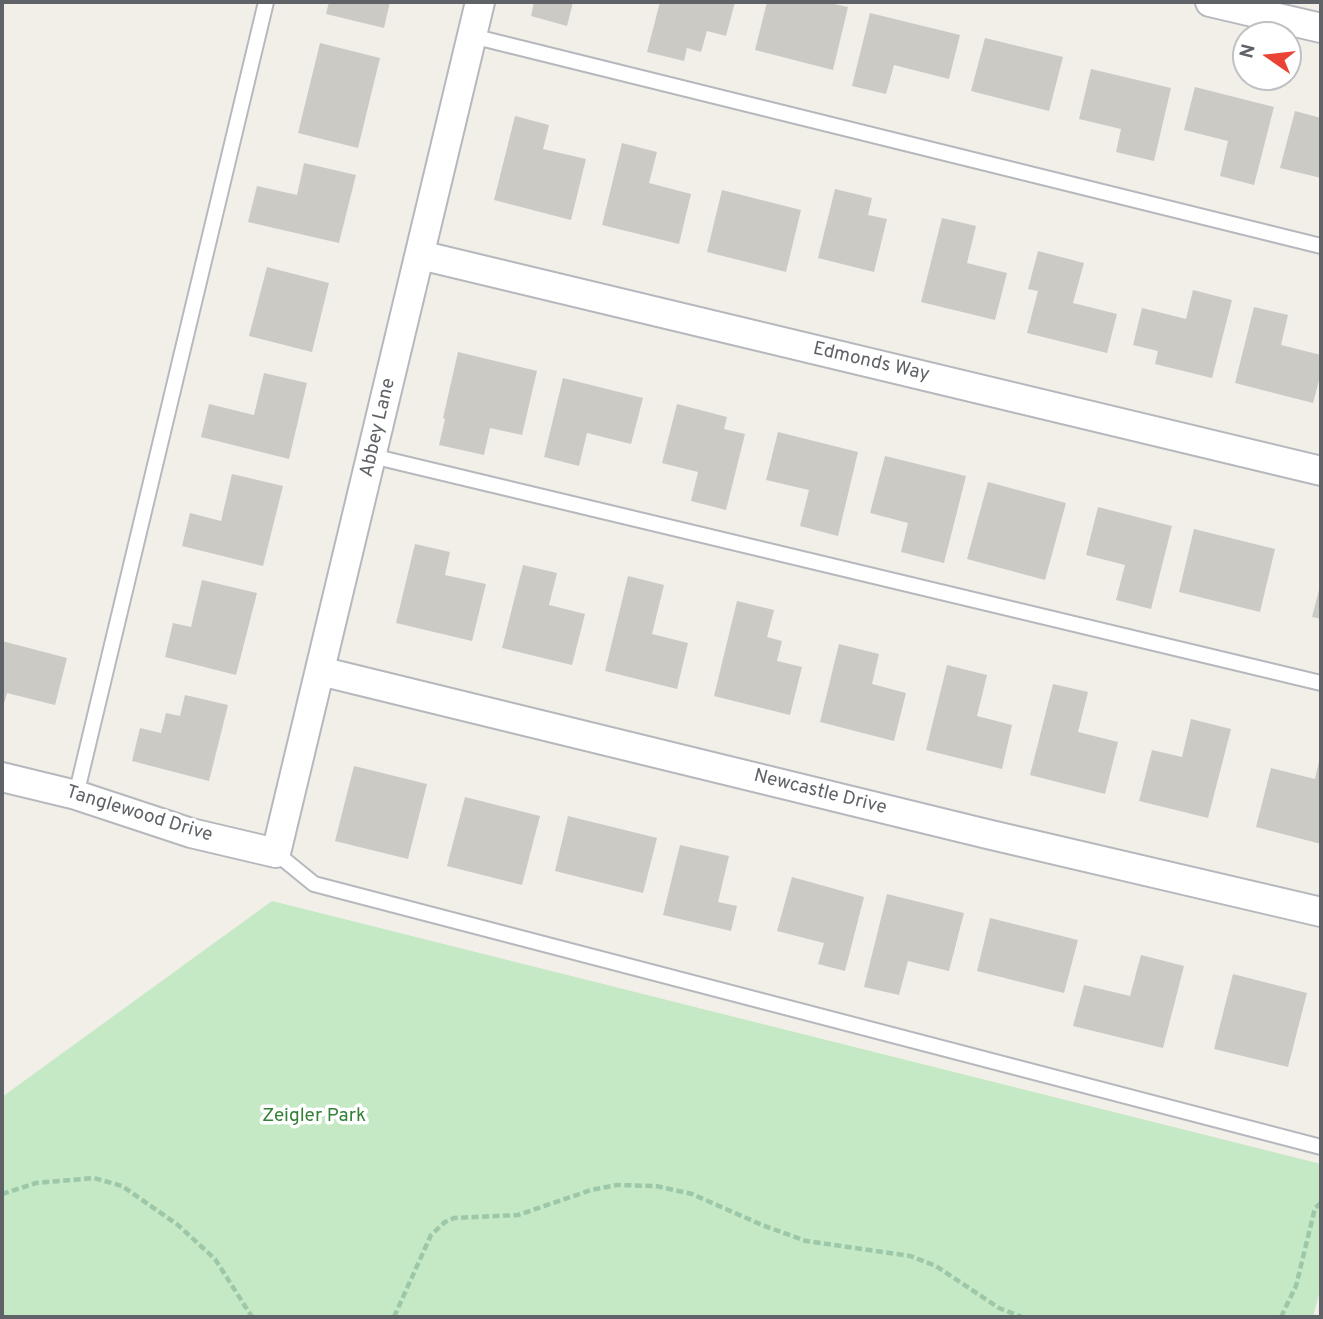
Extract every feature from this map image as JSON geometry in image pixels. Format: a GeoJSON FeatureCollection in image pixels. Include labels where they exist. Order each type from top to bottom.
{"type":"FeatureCollection","features":[{"type":"Feature","properties":{"kind":"street","name":"Abbey Lane"},"geometry":{"type":"LineString","coordinates":[[276,853],[480,2]]}},
{"type":"Feature","properties":{"kind":"street"},"geometry":{"type":"LineString","coordinates":[[1210,2],[1321,28]]}},
{"type":"Feature","properties":{"kind":"street","name":"Edmonds Way"},"geometry":{"type":"LineString","coordinates":[[420,255],[1321,471]]}},
{"type":"Feature","properties":{"kind":"street","name":"Newcastle Drive"},"geometry":{"type":"LineString","coordinates":[[320,671],[987,834],[1321,912]]}},
{"type":"Feature","properties":{"kind":"street","name":"Tanglewood Drive"},"geometry":{"type":"LineString","coordinates":[[2,777],[76,795],[191,833],[276,853]]}},
{"type":"Feature","properties":{"kind":"lane"},"geometry":{"type":"LineString","coordinates":[[76,795],[266,2]]}},
{"type":"Feature","properties":{"kind":"lane"},"geometry":{"type":"LineString","coordinates":[[472,36],[1321,246]]}},
{"type":"Feature","properties":{"kind":"lane"},"geometry":{"type":"LineString","coordinates":[[372,456],[1321,683]]}},
{"type":"Feature","properties":{"kind":"lane"},"geometry":{"type":"LineString","coordinates":[[276,853],[314,884],[1321,1147]]}},
{"type":"Feature","properties":{"kind":"path"},"geometry":{"type":"LineString","coordinates":[[2,1194],[36,1183],[94,1178],[122,1185],[178,1225],[215,1259],[252,1317]]}},
{"type":"Feature","properties":{"kind":"path"},"geometry":{"type":"LineString","coordinates":[[394,1317],[437,1227],[454,1218],[519,1214],[591,1190],[618,1185],[656,1186],[692,1194],[762,1225],[807,1241],[910,1256],[936,1266],[999,1308],[1022,1317]]}},
{"type":"Feature","properties":{"kind":"path"},"geometry":{"type":"LineString","coordinates":[[1282,1317],[1296,1286],[1315,1208],[1321,1203]]}},
{"type":"Feature","properties":{"kind":"green space","name":"Zeigler Park"},"geometry":{"type":"Polygon","coordinates":[[[272,901],[1321,1164],[1321,1286],[1313,1317],[2,1317],[2,1097],[272,901]]]}},
{"type":"Feature","properties":{"kind":"building"},"geometry":{"type":"Polygon","coordinates":[[[329,2],[390,2],[384,28],[326,14],[329,2]]]}},
{"type":"Feature","properties":{"kind":"building"},"geometry":{"type":"Polygon","coordinates":[[[534,2],[573,2],[567,26],[531,16],[534,2]]]}},
{"type":"Feature","properties":{"kind":"building"},"geometry":{"type":"Polygon","coordinates":[[[660,2],[735,2],[726,36],[707,31],[701,52],[687,48],[684,61],[647,52],[660,2]]]}},
{"type":"Feature","properties":{"kind":"building"},"geometry":{"type":"Polygon","coordinates":[[[767,2],[825,2],[848,7],[833,70],[755,50],[767,2]]]}},
{"type":"Feature","properties":{"kind":"building"},"geometry":{"type":"Polygon","coordinates":[[[870,13],[960,35],[949,79],[894,65],[886,94],[852,86],[870,13]]]}},
{"type":"Feature","properties":{"kind":"building"},"geometry":{"type":"Polygon","coordinates":[[[985,38],[1063,57],[1049,111],[971,91],[985,38]]]}},
{"type":"Feature","properties":{"kind":"building"},"geometry":{"type":"Polygon","coordinates":[[[320,43],[380,58],[358,148],[298,133],[320,43]]]}},
{"type":"Feature","properties":{"kind":"building"},"geometry":{"type":"Polygon","coordinates":[[[1091,69],[1171,88],[1154,161],[1116,152],[1121,129],[1079,119],[1091,69]]]}},
{"type":"Feature","properties":{"kind":"building"},"geometry":{"type":"Polygon","coordinates":[[[1195,87],[1274,107],[1254,185],[1220,176],[1228,141],[1184,130],[1195,87]]]}},
{"type":"Feature","properties":{"kind":"building"},"geometry":{"type":"Polygon","coordinates":[[[1295,111],[1321,118],[1321,178],[1280,168],[1295,111]]]}},
{"type":"Feature","properties":{"kind":"building"},"geometry":{"type":"Polygon","coordinates":[[[515,116],[549,125],[543,149],[586,159],[571,220],[494,200],[515,116]]]}},
{"type":"Feature","properties":{"kind":"building"},"geometry":{"type":"Polygon","coordinates":[[[622,143],[657,152],[649,183],[691,194],[679,244],[602,225],[622,143]]]}},
{"type":"Feature","properties":{"kind":"building"},"geometry":{"type":"Polygon","coordinates":[[[304,163],[356,175],[339,243],[248,222],[257,186],[297,195],[304,163]]]}},
{"type":"Feature","properties":{"kind":"building"},"geometry":{"type":"Polygon","coordinates":[[[835,189],[872,198],[868,215],[887,219],[874,272],[818,258],[835,189]]]}},
{"type":"Feature","properties":{"kind":"building"},"geometry":{"type":"Polygon","coordinates":[[[722,190],[801,210],[786,272],[707,252],[722,190]]]}},
{"type":"Feature","properties":{"kind":"building"},"geometry":{"type":"Polygon","coordinates":[[[942,218],[976,226],[967,263],[1007,273],[995,320],[921,302],[942,218]]]}},
{"type":"Feature","properties":{"kind":"building"},"geometry":{"type":"Polygon","coordinates":[[[1038,251],[1084,263],[1073,303],[1117,314],[1107,353],[1027,333],[1038,291],[1028,289],[1038,251]]]}},
{"type":"Feature","properties":{"kind":"building"},"geometry":{"type":"Polygon","coordinates":[[[267,267],[329,283],[312,352],[249,336],[267,267]]]}},
{"type":"Feature","properties":{"kind":"building"},"geometry":{"type":"Polygon","coordinates":[[[1193,290],[1232,300],[1212,378],[1155,364],[1158,351],[1133,345],[1142,308],[1186,319],[1193,290]]]}},
{"type":"Feature","properties":{"kind":"building"},"geometry":{"type":"Polygon","coordinates":[[[1254,307],[1288,315],[1281,345],[1321,355],[1321,373],[1313,403],[1235,383],[1254,307]]]}},
{"type":"Feature","properties":{"kind":"building"},"geometry":{"type":"Polygon","coordinates":[[[458,352],[537,371],[522,435],[490,428],[484,455],[439,445],[458,352]]]}},
{"type":"Feature","properties":{"kind":"building"},"geometry":{"type":"Polygon","coordinates":[[[264,373],[307,383],[289,459],[201,437],[209,404],[254,415],[264,373]]]}},
{"type":"Feature","properties":{"kind":"building"},"geometry":{"type":"Polygon","coordinates":[[[563,378],[643,398],[631,444],[587,433],[579,466],[544,457],[563,378]]]}},
{"type":"Feature","properties":{"kind":"building"},"geometry":{"type":"Polygon","coordinates":[[[677,404],[727,417],[724,429],[745,434],[726,510],[691,501],[698,472],[662,463],[677,404]]]}},
{"type":"Feature","properties":{"kind":"building"},"geometry":{"type":"Polygon","coordinates":[[[778,432],[858,452],[838,536],[800,526],[809,490],[766,480],[778,432]]]}},
{"type":"Feature","properties":{"kind":"building"},"geometry":{"type":"Polygon","coordinates":[[[885,456],[966,476],[944,563],[901,552],[908,523],[870,513],[885,456]]]}},
{"type":"Feature","properties":{"kind":"building"},"geometry":{"type":"Polygon","coordinates":[[[232,474],[283,486],[263,566],[182,546],[190,513],[221,521],[232,474]]]}},
{"type":"Feature","properties":{"kind":"building"},"geometry":{"type":"Polygon","coordinates":[[[988,482],[1066,503],[1045,580],[967,559],[988,482]]]}},
{"type":"Feature","properties":{"kind":"building"},"geometry":{"type":"Polygon","coordinates":[[[1098,507],[1172,526],[1151,609],[1116,600],[1125,565],[1086,555],[1098,507]]]}},
{"type":"Feature","properties":{"kind":"building"},"geometry":{"type":"Polygon","coordinates":[[[1194,529],[1275,549],[1260,612],[1179,592],[1194,529]]]}},
{"type":"Feature","properties":{"kind":"building"},"geometry":{"type":"Polygon","coordinates":[[[415,544],[450,552],[445,575],[486,584],[472,641],[396,623],[415,544]]]}},
{"type":"Feature","properties":{"kind":"building"},"geometry":{"type":"Polygon","coordinates":[[[523,565],[557,573],[549,605],[585,614],[572,665],[502,648],[523,565]]]}},
{"type":"Feature","properties":{"kind":"building"},"geometry":{"type":"Polygon","coordinates":[[[628,576],[664,585],[652,634],[688,643],[677,689],[605,671],[628,576]]]}},
{"type":"Feature","properties":{"kind":"building"},"geometry":{"type":"Polygon","coordinates":[[[202,580],[257,593],[236,675],[165,657],[173,623],[191,627],[202,580]]]}},
{"type":"Feature","properties":{"kind":"building"},"geometry":{"type":"Polygon","coordinates":[[[1321,586],[1321,619],[1312,617],[1321,586]]]}},
{"type":"Feature","properties":{"kind":"building"},"geometry":{"type":"Polygon","coordinates":[[[737,601],[774,610],[767,637],[782,641],[777,661],[802,667],[790,715],[714,696],[737,601]]]}},
{"type":"Feature","properties":{"kind":"building"},"geometry":{"type":"Polygon","coordinates":[[[2,641],[67,658],[55,705],[7,693],[2,710],[2,641]]]}},
{"type":"Feature","properties":{"kind":"building"},"geometry":{"type":"Polygon","coordinates":[[[839,644],[879,654],[872,684],[906,693],[894,741],[820,722],[839,644]]]}},
{"type":"Feature","properties":{"kind":"building"},"geometry":{"type":"Polygon","coordinates":[[[947,665],[987,675],[977,716],[1012,725],[1002,769],[926,750],[947,665]]]}},
{"type":"Feature","properties":{"kind":"building"},"geometry":{"type":"Polygon","coordinates":[[[1053,684],[1088,692],[1078,732],[1118,742],[1105,794],[1030,775],[1053,684]]]}},
{"type":"Feature","properties":{"kind":"building"},"geometry":{"type":"Polygon","coordinates":[[[185,695],[228,705],[209,781],[132,761],[140,728],[161,733],[166,713],[180,716],[185,695]]]}},
{"type":"Feature","properties":{"kind":"building"},"geometry":{"type":"Polygon","coordinates":[[[1191,719],[1231,729],[1208,818],[1139,801],[1152,750],[1182,757],[1191,719]]]}},
{"type":"Feature","properties":{"kind":"building"},"geometry":{"type":"Polygon","coordinates":[[[1320,757],[1321,844],[1256,827],[1271,768],[1315,779],[1320,757]]]}},
{"type":"Feature","properties":{"kind":"building"},"geometry":{"type":"Polygon","coordinates":[[[354,766],[427,784],[408,859],[335,841],[354,766]]]}},
{"type":"Feature","properties":{"kind":"building"},"geometry":{"type":"Polygon","coordinates":[[[465,797],[540,816],[522,885],[447,866],[465,797]]]}},
{"type":"Feature","properties":{"kind":"building"},"geometry":{"type":"Polygon","coordinates":[[[568,816],[657,838],[643,893],[555,871],[568,816]]]}},
{"type":"Feature","properties":{"kind":"building"},"geometry":{"type":"Polygon","coordinates":[[[680,845],[729,856],[718,902],[737,906],[731,931],[663,915],[680,845]]]}},
{"type":"Feature","properties":{"kind":"building"},"geometry":{"type":"Polygon","coordinates":[[[792,877],[864,897],[845,971],[818,964],[824,943],[777,931],[792,877]]]}},
{"type":"Feature","properties":{"kind":"building"},"geometry":{"type":"Polygon","coordinates":[[[887,894],[964,913],[949,971],[908,961],[899,995],[864,987],[887,894]]]}},
{"type":"Feature","properties":{"kind":"building"},"geometry":{"type":"Polygon","coordinates":[[[990,918],[1078,940],[1064,993],[977,971],[990,918]]]}},
{"type":"Feature","properties":{"kind":"building"},"geometry":{"type":"Polygon","coordinates":[[[1141,955],[1184,966],[1163,1048],[1073,1026],[1084,985],[1130,996],[1141,955]]]}},
{"type":"Feature","properties":{"kind":"building"},"geometry":{"type":"Polygon","coordinates":[[[1233,974],[1307,993],[1288,1067],[1214,1049],[1233,974]]]}}]}
